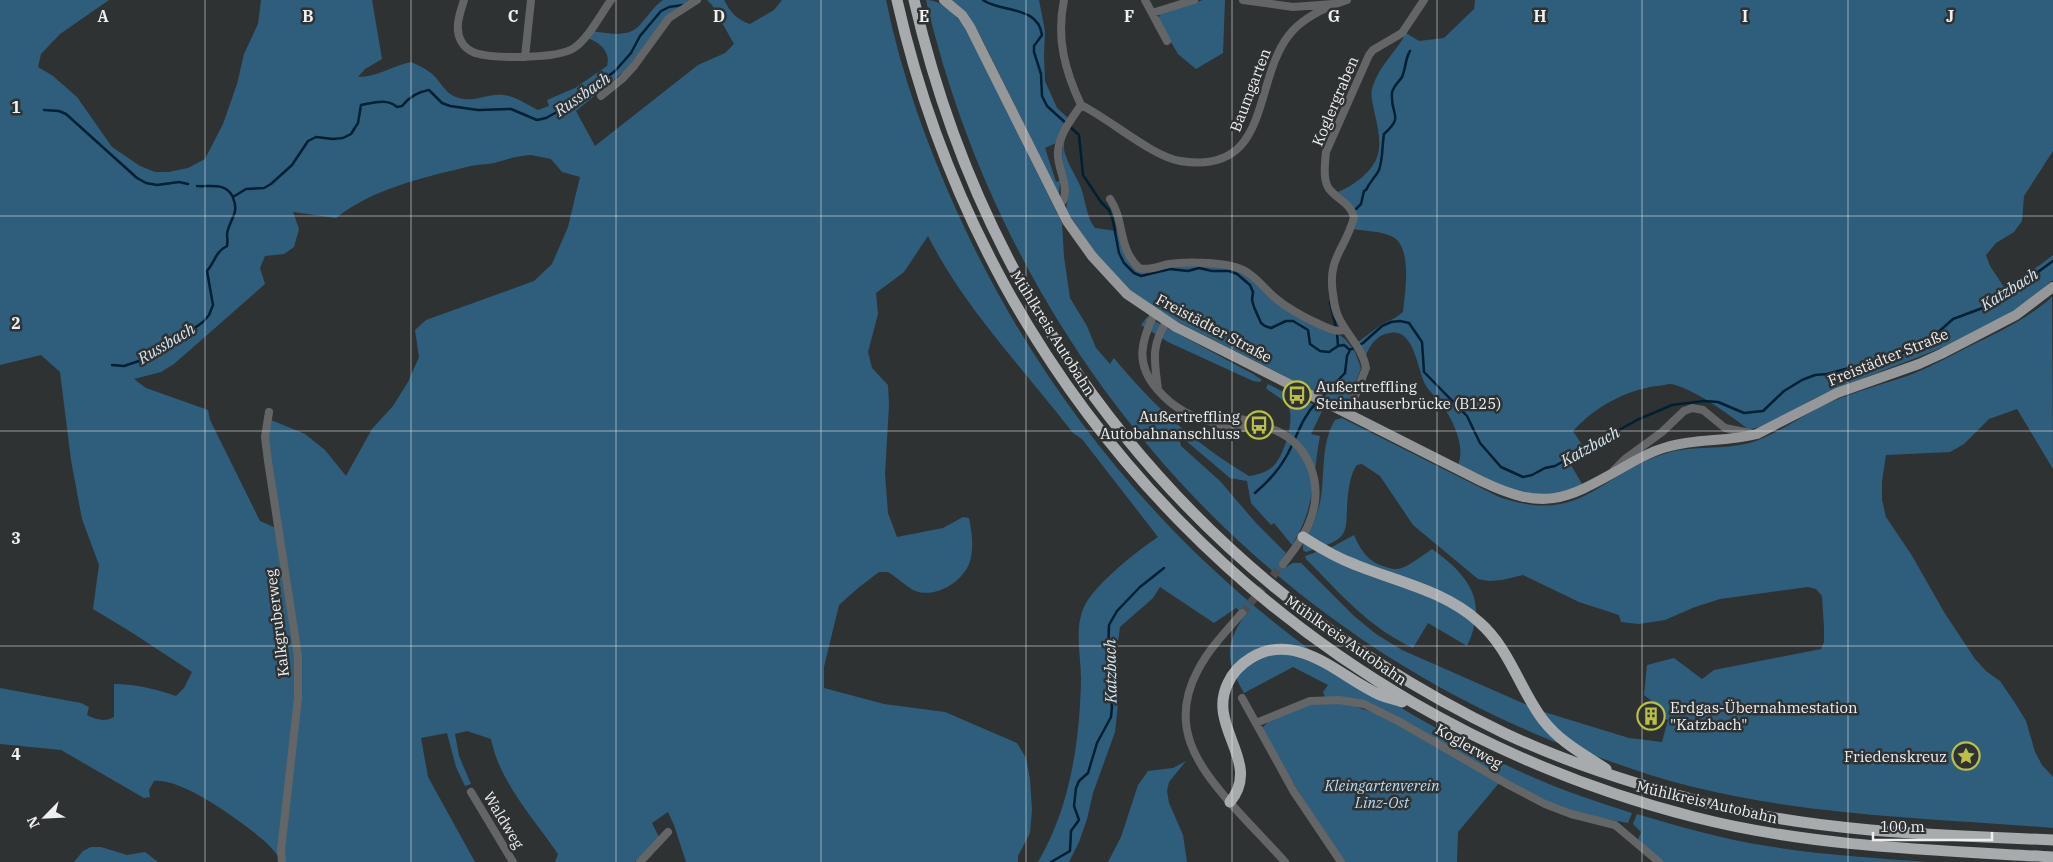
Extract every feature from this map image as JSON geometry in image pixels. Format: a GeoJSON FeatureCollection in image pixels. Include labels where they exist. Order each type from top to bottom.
{"type":"FeatureCollection","features":[{"type":"Feature","properties":{"kind":"highway","name":"Mühlkreis Autobahn"},"geometry":{"type":"LineString","coordinates":[[897,0],[909,48],[938,138],[970,216],[989,256],[1036,340],[1091,420],[1163,505],[1194,537],[1248,587],[1318,642],[1417,706],[1505,751],[1551,771],[1609,792],[1704,820],[1831,842],[2053,857]]}},
{"type":"Feature","properties":{"kind":"highway","name":"Mühlkreis Autobahn"},"geometry":{"type":"LineString","coordinates":[[914,0],[925,44],[949,121],[964,161],[987,215],[1022,284],[1059,345],[1101,406],[1174,493],[1225,544],[1284,596],[1317,622],[1385,669],[1506,734],[1558,756],[1622,779],[1732,809],[1799,821],[1885,830],[2053,840]]}},
{"type":"Feature","properties":{"kind":"highway"},"geometry":{"type":"LineString","coordinates":[[1303,537],[1347,561],[1419,588],[1466,611],[1496,640],[1514,668],[1536,710],[1551,730],[1579,752],[1622,779]]}},
{"type":"Feature","properties":{"kind":"highway"},"geometry":{"type":"LineString","coordinates":[[1230,802],[1239,788],[1241,768],[1224,724],[1223,700],[1227,685],[1234,672],[1244,662],[1256,655],[1278,649],[1301,652],[1322,661],[1381,695],[1417,706]]}},
{"type":"Feature","properties":{"kind":"main road","name":"Freistädter Straße"},"geometry":{"type":"LineString","coordinates":[[944,0],[962,15],[975,35],[1058,204],[1078,238],[1107,274],[1128,294],[1166,322],[1480,482],[1517,497],[1528,499],[1556,498],[1580,491],[1637,460],[1666,447],[1742,438],[1757,434],[1837,393],[1941,354],[2016,315],[2053,287]]}},
{"type":"Feature","properties":{"kind":"street"},"geometry":{"type":"LineString","coordinates":[[464,0],[459,16],[458,29],[464,46],[482,54],[525,57],[546,55],[574,48],[611,0]]}},
{"type":"Feature","properties":{"kind":"street"},"geometry":{"type":"LineString","coordinates":[[525,57],[531,0]]}},
{"type":"Feature","properties":{"kind":"street"},"geometry":{"type":"LineString","coordinates":[[601,96],[634,66],[669,18],[697,0]]}},
{"type":"Feature","properties":{"kind":"street"},"geometry":{"type":"LineString","coordinates":[[1058,204],[1063,201],[1065,189],[1060,172],[1058,150],[1068,124],[1081,106],[1070,82],[1061,48],[1061,14],[1064,0]]}},
{"type":"Feature","properties":{"kind":"street"},"geometry":{"type":"LineString","coordinates":[[1145,0],[1167,41]]}},
{"type":"Feature","properties":{"kind":"street"},"geometry":{"type":"LineString","coordinates":[[1152,13],[1194,0]]}},
{"type":"Feature","properties":{"kind":"street"},"geometry":{"type":"LineString","coordinates":[[1243,0],[1293,7],[1333,4]]}},
{"type":"Feature","properties":{"kind":"street","name":"Baumgarten"},"geometry":{"type":"LineString","coordinates":[[1081,106],[1097,113],[1136,139],[1180,161],[1217,160],[1226,157],[1239,148],[1252,130],[1277,57],[1289,35],[1304,20],[1333,4],[1347,0]]}},
{"type":"Feature","properties":{"kind":"street","name":"Koglergraben"},"geometry":{"type":"LineString","coordinates":[[1339,330],[1331,275],[1333,264],[1354,217],[1352,210],[1330,191],[1327,186],[1326,152],[1368,55],[1402,33],[1424,0]]}},
{"type":"Feature","properties":{"kind":"street"},"geometry":{"type":"LineString","coordinates":[[1110,200],[1117,212],[1121,237],[1129,256],[1139,268],[1143,270],[1185,263],[1237,268],[1249,274],[1285,306],[1310,320],[1339,330],[1357,346],[1366,368],[1348,414]]}},
{"type":"Feature","properties":{"kind":"street"},"geometry":{"type":"LineString","coordinates":[[1154,314],[1144,338],[1142,353],[1147,376],[1168,402],[1186,414],[1219,423],[1225,419],[1236,418],[1274,430],[1297,445],[1310,463],[1315,484],[1314,507],[1311,520],[1303,537],[1283,564]]}},
{"type":"Feature","properties":{"kind":"street"},"geometry":{"type":"LineString","coordinates":[[1158,390],[1154,352],[1159,335],[1166,322]]}},
{"type":"Feature","properties":{"kind":"street","name":"Freistädter Straße"},"geometry":{"type":"LineString","coordinates":[[1608,476],[1625,459],[1662,432],[1676,417],[1692,408],[1703,410],[1718,423],[1730,430],[1757,434]]}},
{"type":"Feature","properties":{"kind":"street","name":"Kalkgruberweg"},"geometry":{"type":"LineString","coordinates":[[269,412],[265,437],[295,630],[298,672],[298,698],[282,862]]}},
{"type":"Feature","properties":{"kind":"street"},"geometry":{"type":"LineString","coordinates":[[1242,612],[1214,645],[1198,670],[1188,695],[1188,732],[1193,752],[1205,774],[1285,862]]}},
{"type":"Feature","properties":{"kind":"street"},"geometry":{"type":"LineString","coordinates":[[1242,698],[1301,802],[1341,862]]}},
{"type":"Feature","properties":{"kind":"street","name":"Koglerweg"},"geometry":{"type":"LineString","coordinates":[[1256,723],[1310,701],[1343,700],[1364,704],[1400,722],[1545,804],[1571,814],[1615,825],[1627,833],[1659,862]]}},
{"type":"Feature","properties":{"kind":"street","name":"Waldweg"},"geometry":{"type":"LineString","coordinates":[[471,792],[514,862]]}},
{"type":"Feature","properties":{"kind":"street"},"geometry":{"type":"LineString","coordinates":[[640,862],[668,832]]}},
{"type":"Feature","properties":{"kind":"green space"},"geometry":{"type":"Polygon","coordinates":[[[0,0],[109,0],[60,34],[41,54],[38,67],[53,76],[77,97],[112,147],[140,166],[155,172],[169,172],[188,168],[205,159],[223,124],[237,84],[244,54],[258,24],[261,0],[372,0],[382,59],[365,69],[358,77],[365,77],[411,62],[435,76],[447,92],[456,97],[474,99],[491,95],[508,96],[538,110],[549,106],[547,100],[575,88],[607,66],[606,52],[596,42],[587,38],[592,31],[610,34],[628,33],[638,27],[663,0],[693,0],[670,15],[627,69],[576,111],[595,146],[698,65],[725,53],[734,44],[712,5],[707,0],[724,0],[734,15],[750,24],[774,10],[782,0],[886,0],[899,55],[916,109],[958,214],[987,273],[1019,330],[1054,385],[1092,437],[1178,535],[1225,580],[1292,637],[1383,697],[1474,749],[1501,762],[1566,791],[1632,813],[1628,823],[1581,814],[1546,802],[1365,702],[1325,697],[1323,692],[1328,685],[1293,667],[1244,693],[1234,672],[1230,654],[1233,636],[1245,615],[1236,608],[1214,623],[1160,587],[1153,598],[1120,627],[1118,642],[1118,704],[1115,732],[1093,793],[1079,842],[1069,862],[1038,862],[1058,819],[1071,774],[1080,702],[1079,624],[1081,615],[1089,598],[1106,579],[1139,550],[1158,537],[1082,439],[1073,433],[996,338],[959,288],[928,236],[904,272],[876,293],[878,314],[868,352],[872,368],[888,385],[889,405],[885,474],[888,513],[897,537],[943,528],[963,517],[969,518],[972,540],[970,561],[962,576],[939,591],[930,593],[913,590],[888,572],[879,572],[858,588],[839,605],[824,667],[824,688],[884,704],[945,712],[1017,743],[1026,758],[1030,779],[1032,810],[1030,833],[1018,856],[1018,862],[686,862],[668,812],[652,823],[659,837],[635,862],[555,862],[558,854],[509,785],[495,755],[491,739],[467,731],[455,734],[459,756],[471,784],[465,786],[456,767],[447,733],[421,738],[428,777],[475,862],[283,862],[265,841],[240,822],[195,793],[179,786],[154,781],[149,790],[150,797],[144,798],[61,750],[0,744],[0,688],[81,703],[89,707],[87,715],[104,720],[114,717],[114,684],[146,687],[176,696],[184,688],[192,672],[93,609],[99,565],[82,519],[71,460],[60,372],[41,355],[0,365],[0,0]],[[531,155],[521,156],[418,179],[383,191],[336,218],[293,212],[299,229],[294,247],[284,254],[265,256],[260,268],[265,284],[174,364],[161,372],[134,379],[146,388],[208,410],[210,420],[260,521],[276,528],[300,682],[271,468],[268,431],[271,420],[305,434],[325,450],[346,476],[372,429],[393,406],[408,382],[419,357],[415,330],[426,320],[534,281],[552,264],[568,227],[580,177],[562,172],[551,159],[531,155]]]}},
{"type":"Feature","properties":{"kind":"green space"},"geometry":{"type":"Polygon","coordinates":[[[926,0],[944,6],[966,29],[1062,223],[1064,257],[1070,298],[1087,326],[1096,348],[1110,364],[1114,358],[1160,408],[1194,438],[1249,476],[1266,471],[1276,464],[1287,439],[1290,420],[1288,406],[1266,388],[1268,384],[1303,402],[1306,401],[1323,409],[1311,434],[1320,436],[1312,492],[1305,518],[1292,545],[1274,523],[1271,525],[1251,503],[1247,481],[1230,478],[1178,434],[1181,446],[1220,481],[1256,523],[1286,553],[1279,563],[1286,567],[1293,563],[1301,563],[1354,616],[1376,634],[1402,650],[1541,711],[1629,738],[1662,742],[1668,720],[1663,718],[1661,708],[1644,695],[1647,665],[1674,658],[1702,679],[1714,670],[1821,649],[1824,642],[1822,596],[1816,589],[1808,587],[1720,599],[1665,620],[1639,624],[1621,622],[1619,615],[1579,602],[1523,575],[1502,580],[1489,581],[1478,579],[1413,525],[1380,476],[1362,464],[1357,465],[1352,475],[1347,502],[1345,530],[1334,542],[1306,552],[1303,550],[1303,545],[1320,504],[1325,448],[1335,420],[1342,418],[1499,497],[1528,504],[1551,505],[1571,501],[1589,494],[1643,462],[1667,453],[1688,449],[1740,445],[1761,439],[1831,402],[1910,375],[1939,362],[2012,325],[2052,297],[2053,469],[2017,409],[1989,419],[1964,444],[1950,452],[1886,455],[1882,481],[1882,500],[1886,517],[1911,554],[1944,612],[1975,659],[1986,671],[2000,681],[2026,721],[2035,752],[2042,765],[2053,777],[2053,828],[1825,810],[1734,796],[1665,779],[1538,735],[1426,679],[1322,611],[1228,531],[1144,441],[1071,342],[1010,235],[962,120],[926,0]]]}},
{"type":"Feature","properties":{"kind":"green space"},"geometry":{"type":"Polygon","coordinates":[[[951,0],[1039,0],[1045,31],[1045,81],[1057,108],[1068,118],[1056,143],[1045,148],[1056,182],[1060,181],[1059,195],[983,41],[974,25],[951,0]]]}},
{"type":"Feature","properties":{"kind":"green space"},"geometry":{"type":"Polygon","coordinates":[[[1203,0],[1225,0],[1223,53],[1196,69],[1178,54],[1158,20],[1160,14],[1203,0]]]}},
{"type":"Feature","properties":{"kind":"green space"},"geometry":{"type":"Polygon","coordinates":[[[1475,0],[2053,0],[2053,151],[2024,196],[2022,221],[2014,232],[1996,243],[1986,255],[1990,266],[2004,287],[2053,255],[2053,280],[2027,301],[1971,334],[1941,348],[1811,400],[1767,425],[1748,429],[1700,396],[1671,384],[1644,388],[1611,401],[1573,431],[1588,454],[1571,465],[1582,484],[1557,493],[1541,495],[1519,492],[1488,480],[1458,465],[1460,450],[1454,426],[1438,399],[1425,384],[1410,343],[1398,333],[1385,334],[1372,344],[1366,355],[1358,342],[1382,324],[1403,312],[1406,282],[1405,259],[1398,241],[1391,236],[1353,229],[1354,208],[1338,192],[1350,186],[1368,172],[1376,160],[1379,140],[1372,89],[1383,66],[1406,33],[1419,41],[1444,38],[1474,9],[1475,0]]]}},
{"type":"Feature","properties":{"kind":"green space"},"geometry":{"type":"Polygon","coordinates":[[[1065,137],[1065,154],[1081,188],[1092,223],[1095,228],[1117,231],[1124,253],[1135,269],[1177,265],[1206,265],[1234,270],[1246,275],[1320,328],[1341,336],[1346,340],[1355,352],[1361,368],[1347,405],[1342,405],[1168,317],[1131,291],[1104,265],[1066,210],[1067,191],[1062,156],[1065,137]]]}},
{"type":"Feature","properties":{"kind":"green space"},"geometry":{"type":"Polygon","coordinates":[[[1147,317],[1262,380],[1260,382],[1253,381],[1168,342],[1141,325],[1147,317]]]}},
{"type":"Feature","properties":{"kind":"green space"},"geometry":{"type":"Polygon","coordinates":[[[1354,535],[1359,546],[1370,559],[1388,568],[1402,568],[1432,549],[1456,569],[1465,579],[1475,602],[1476,615],[1467,646],[1428,623],[1413,648],[1368,620],[1306,559],[1305,556],[1334,546],[1354,535]]]}},
{"type":"Feature","properties":{"kind":"green space","name":"Kleingartenverein Linz-Ost"},"geometry":{"type":"Polygon","coordinates":[[[1332,702],[1351,705],[1396,723],[1499,783],[1458,832],[1457,862],[1345,862],[1306,804],[1263,731],[1263,727],[1270,720],[1310,703],[1332,702]]]}},
{"type":"Feature","properties":{"kind":"green space"},"geometry":{"type":"Polygon","coordinates":[[[1186,761],[1169,782],[1167,791],[1169,803],[1183,835],[1187,862],[1108,862],[1121,837],[1138,785],[1148,771],[1173,768],[1186,761]]]}},
{"type":"Feature","properties":{"kind":"green space"},"geometry":{"type":"Polygon","coordinates":[[[1637,814],[1734,840],[1767,846],[1827,854],[1927,862],[1662,862],[1638,840],[1641,832],[1633,824],[1637,814]]]}},
{"type":"Feature","properties":{"kind":"green space"},"geometry":{"type":"Polygon","coordinates":[[[91,847],[101,847],[127,855],[145,852],[158,862],[74,862],[83,851],[91,847]]]}},
{"type":"Feature","properties":{"kind":"waterway"},"geometry":{"type":"LineString","coordinates":[[983,0],[999,7],[1026,14],[1039,25],[1042,35],[1034,46],[1034,52],[1041,74],[1042,96],[1047,106],[1079,135],[1083,175],[1101,202],[1109,210],[1119,253],[1124,263],[1134,273],[1141,276],[1170,269],[1188,271],[1199,268],[1212,271],[1229,271],[1237,274],[1250,285],[1253,292],[1252,300],[1254,307],[1261,323],[1265,326],[1271,328],[1286,321],[1293,321],[1308,330],[1310,344],[1320,351],[1329,352],[1338,346],[1344,345],[1350,350]]}},
{"type":"Feature","properties":{"kind":"waterway","name":"Russbach"},"geometry":{"type":"LineString","coordinates":[[197,186],[222,187],[230,192],[233,197],[246,189],[264,188],[292,165],[308,141],[316,137],[333,139],[343,138],[351,134],[358,123],[361,105],[384,102],[397,107],[402,106],[414,95],[429,90],[442,103],[450,106],[478,110],[511,109],[537,120],[546,118],[570,105],[615,71],[631,53],[640,36],[661,11],[669,7],[683,5]]}},
{"type":"Feature","properties":{"kind":"waterway"},"geometry":{"type":"LineString","coordinates":[[1356,209],[1361,204],[1364,191],[1379,170],[1384,134],[1394,123],[1395,119],[1392,93],[1402,77],[1410,51]]}},
{"type":"Feature","properties":{"kind":"waterway","name":"Russbach"},"geometry":{"type":"LineString","coordinates":[[44,110],[59,111],[66,114],[137,178],[146,183],[157,185],[179,182],[188,184]]}},
{"type":"Feature","properties":{"kind":"waterway","name":"Russbach"},"geometry":{"type":"LineString","coordinates":[[112,365],[124,366],[145,359],[170,340],[186,334],[203,322],[209,315],[213,305],[207,271],[218,254],[227,246],[228,229],[235,212],[233,198]]}},
{"type":"Feature","properties":{"kind":"waterway","name":"Katzbach"},"geometry":{"type":"LineString","coordinates":[[1321,398],[1345,373],[1347,356],[1350,350],[1363,343],[1382,326],[1391,322],[1409,323],[1422,342],[1424,372],[1467,416],[1480,443],[1501,467],[1523,477],[1555,466],[1637,420],[1672,405],[1704,401],[1718,402],[1744,413],[1763,411],[1784,391],[1802,380],[1900,354],[1925,344],[1953,319],[1988,306],[2053,261]]}},
{"type":"Feature","properties":{"kind":"waterway"},"geometry":{"type":"LineString","coordinates":[[1330,302],[1336,328]]}},
{"type":"Feature","properties":{"kind":"waterway"},"geometry":{"type":"LineString","coordinates":[[1337,333],[1338,346]]}},
{"type":"Feature","properties":{"kind":"waterway","name":"Katzbach"},"geometry":{"type":"LineString","coordinates":[[1255,493],[1280,467],[1303,421],[1317,402]]}},
{"type":"Feature","properties":{"kind":"waterway","name":"Katzbach"},"geometry":{"type":"LineString","coordinates":[[1051,862],[1070,851],[1071,831],[1079,820],[1074,806],[1076,788],[1079,781],[1088,773],[1097,743],[1111,717],[1112,706],[1107,682],[1109,625],[1117,611],[1140,587],[1164,568]]}},
{"type":"Feature","properties":{"kind":"tunnel"},"geometry":{"type":"LineString","coordinates":[[1242,613],[1283,564]]}},
{"type":"Feature","properties":{"kind":"place","name":"Außertreffling Steinhauserbrücke (B125)"},"geometry":{"type":"Point","coordinates":[1297,395]}},
{"type":"Feature","properties":{"kind":"place","name":"Außertreffling Autobahnanschluss"},"geometry":{"type":"Point","coordinates":[1259,425]}},
{"type":"Feature","properties":{"kind":"place","name":"Erdgas-Übernahmestation \"Katzbach\""},"geometry":{"type":"Point","coordinates":[1651,716]}},
{"type":"Feature","properties":{"kind":"place","name":"Friedenskreuz"},"geometry":{"type":"Point","coordinates":[1966,756]}}]}
